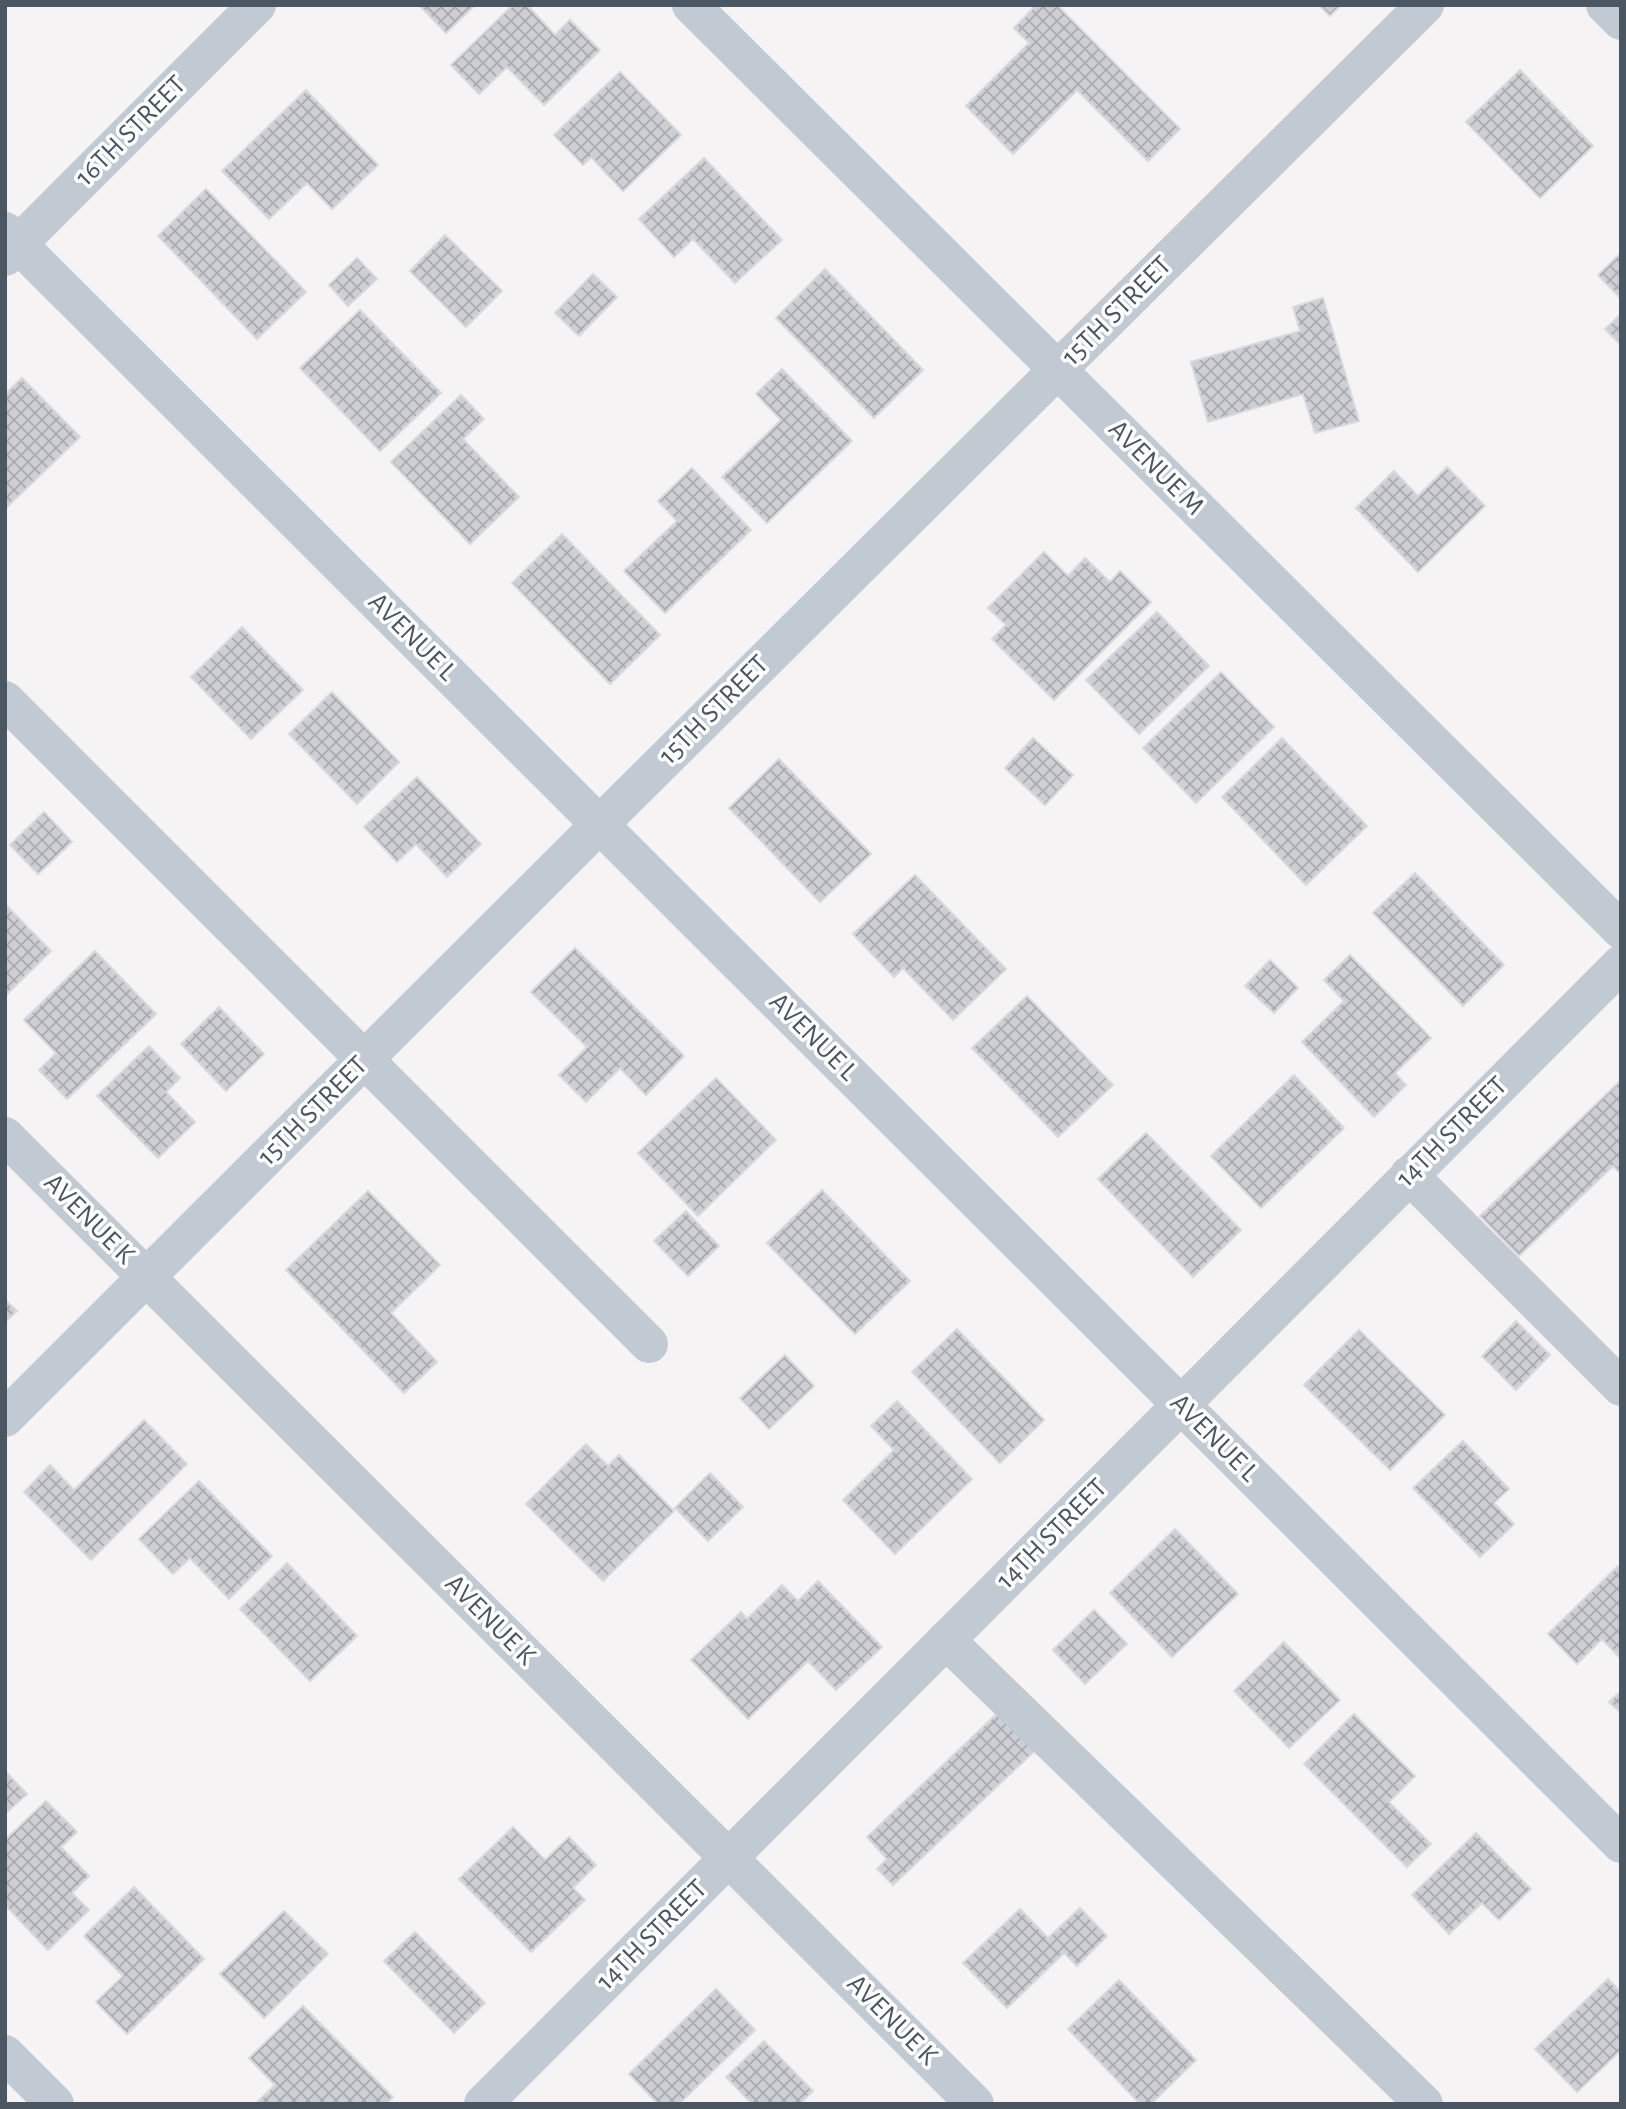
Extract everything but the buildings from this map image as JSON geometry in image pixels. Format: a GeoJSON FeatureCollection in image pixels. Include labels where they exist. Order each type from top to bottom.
{"type":"FeatureCollection","features":[{"type":"Feature","properties":{"kind":"street","name":"16TH STREET"},"geometry":{"type":"LineString","coordinates":[[10,244],[257,5]]}},
{"type":"Feature","properties":{"kind":"street","name":"AVENUE M"},"geometry":{"type":"LineString","coordinates":[[691,5],[1621,930]]}},
{"type":"Feature","properties":{"kind":"street","name":"15TH STREET"},"geometry":{"type":"LineString","coordinates":[[5,1418],[1425,5]]}},
{"type":"Feature","properties":{"kind":"street"},"geometry":{"type":"LineString","coordinates":[[1605,5],[1621,21]]}},
{"type":"Feature","properties":{"kind":"street","name":"AVENUE L"},"geometry":{"type":"LineString","coordinates":[[10,244],[600,824],[1621,1844]]}},
{"type":"Feature","properties":{"kind":"street"},"geometry":{"type":"LineString","coordinates":[[5,700],[649,1344]]}},
{"type":"Feature","properties":{"kind":"street","name":"14TH STREET"},"geometry":{"type":"LineString","coordinates":[[494,2100],[729,1858],[1621,964]]}},
{"type":"Feature","properties":{"kind":"street","name":"AVENUE K"},"geometry":{"type":"LineString","coordinates":[[5,1136],[975,2104]]}},
{"type":"Feature","properties":{"kind":"street"},"geometry":{"type":"LineString","coordinates":[[1409,1175],[1621,1387]]}},
{"type":"Feature","properties":{"kind":"street"},"geometry":{"type":"LineString","coordinates":[[946,1640],[1424,2104]]}},
{"type":"Feature","properties":{"kind":"street"},"geometry":{"type":"LineString","coordinates":[[5,2054],[55,2104]]}}]}
